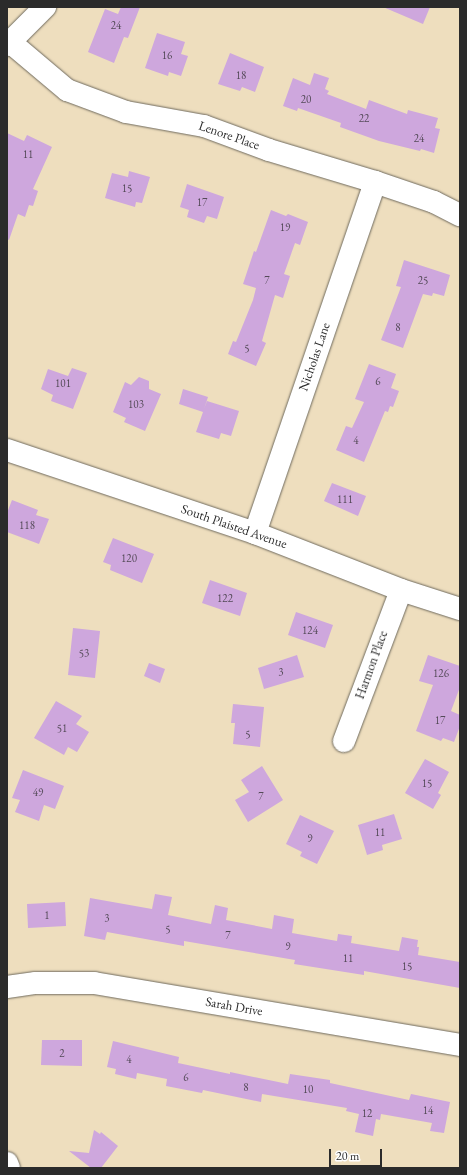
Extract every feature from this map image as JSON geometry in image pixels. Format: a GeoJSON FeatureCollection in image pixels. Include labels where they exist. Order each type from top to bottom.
{"type":"FeatureCollection","features":[{"type":"Feature","properties":{"kind":"street"},"geometry":{"type":"LineString","coordinates":[[9,43],[45,7]]}},
{"type":"Feature","properties":{"kind":"street","name":"Lenore Place"},"geometry":{"type":"LineString","coordinates":[[9,43],[67,90],[126,112],[204,126],[269,150],[375,182],[434,202],[460,215]]}},
{"type":"Feature","properties":{"kind":"street","name":"Nicholas Lane"},"geometry":{"type":"LineString","coordinates":[[255,532],[375,182]]}},
{"type":"Feature","properties":{"kind":"street","name":"South Plaisted Avenue"},"geometry":{"type":"LineString","coordinates":[[7,450],[255,532],[400,590],[460,609]]}},
{"type":"Feature","properties":{"kind":"street","name":"Harmon Place"},"geometry":{"type":"LineString","coordinates":[[344,741],[400,590]]}},
{"type":"Feature","properties":{"kind":"street","name":"Sarah Drive"},"geometry":{"type":"LineString","coordinates":[[7,987],[36,983],[94,983],[460,1045]]}},
{"type":"Feature","properties":{"kind":"street"},"geometry":{"type":"LineString","coordinates":[[7,1163],[9,1168]]}},
{"type":"Feature","properties":{"kind":"building"},"geometry":{"type":"Polygon","coordinates":[[[121,7],[140,7],[128,38],[124,37],[114,63],[88,52],[105,9],[118,14],[121,7]]]}},
{"type":"Feature","properties":{"kind":"building"},"geometry":{"type":"Polygon","coordinates":[[[383,7],[430,7],[423,24],[383,7]]]}},
{"type":"Feature","properties":{"kind":"building"},"geometry":{"type":"Polygon","coordinates":[[[157,33],[185,42],[181,54],[188,56],[181,76],[169,72],[168,76],[145,68],[157,33]]]}},
{"type":"Feature","properties":{"kind":"building"},"geometry":{"type":"Polygon","coordinates":[[[230,53],[264,67],[255,92],[242,87],[240,91],[218,84],[230,53]]]}},
{"type":"Feature","properties":{"kind":"building"},"geometry":{"type":"Polygon","coordinates":[[[314,73],[329,78],[325,89],[329,91],[327,94],[366,109],[369,100],[407,114],[408,110],[438,118],[435,128],[440,129],[434,153],[379,141],[340,127],[341,123],[298,108],[297,111],[283,106],[293,78],[310,85],[314,73]]]}},
{"type":"Feature","properties":{"kind":"building"},"geometry":{"type":"Polygon","coordinates":[[[7,133],[24,141],[27,135],[52,147],[33,189],[38,191],[33,206],[29,205],[25,217],[18,214],[9,240],[7,239],[7,133]]]}},
{"type":"Feature","properties":{"kind":"building"},"geometry":{"type":"Polygon","coordinates":[[[129,171],[150,177],[142,203],[136,202],[135,207],[105,198],[112,173],[128,177],[129,171]]]}},
{"type":"Feature","properties":{"kind":"building"},"geometry":{"type":"Polygon","coordinates":[[[187,184],[224,197],[217,219],[207,216],[204,223],[187,217],[189,210],[180,207],[187,184]]]}},
{"type":"Feature","properties":{"kind":"building"},"geometry":{"type":"Polygon","coordinates":[[[271,210],[286,216],[288,214],[308,222],[300,245],[295,243],[284,274],[290,276],[283,298],[275,295],[262,341],[266,343],[256,366],[228,354],[233,341],[236,342],[253,300],[256,288],[243,284],[254,251],[256,252],[271,210]]]}},
{"type":"Feature","properties":{"kind":"building"},"geometry":{"type":"Polygon","coordinates":[[[404,260],[450,275],[444,296],[433,293],[432,296],[423,294],[403,348],[381,340],[401,287],[396,286],[404,260]]]}},
{"type":"Feature","properties":{"kind":"building"},"geometry":{"type":"Polygon","coordinates":[[[369,364],[396,374],[391,388],[399,391],[393,407],[390,406],[388,412],[385,411],[364,462],[336,450],[346,426],[352,428],[364,402],[355,399],[369,364]]]}},
{"type":"Feature","properties":{"kind":"building"},"geometry":{"type":"Polygon","coordinates":[[[72,368],[87,373],[73,409],[51,401],[53,395],[41,389],[48,369],[68,376],[72,368]]]}},
{"type":"Feature","properties":{"kind":"building"},"geometry":{"type":"Polygon","coordinates":[[[139,377],[149,381],[149,389],[161,394],[145,431],[124,422],[126,418],[113,412],[125,382],[131,385],[139,377]]]}},
{"type":"Feature","properties":{"kind":"building"},"geometry":{"type":"Polygon","coordinates":[[[183,389],[208,397],[204,409],[207,401],[239,411],[231,436],[221,433],[219,439],[196,432],[203,412],[179,404],[183,389]]]}},
{"type":"Feature","properties":{"kind":"building"},"geometry":{"type":"Polygon","coordinates":[[[332,483],[366,496],[358,516],[324,501],[332,483]]]}},
{"type":"Feature","properties":{"kind":"building"},"geometry":{"type":"Polygon","coordinates":[[[12,500],[38,510],[36,515],[49,519],[39,544],[7,532],[7,513],[12,500]]]}},
{"type":"Feature","properties":{"kind":"building"},"geometry":{"type":"Polygon","coordinates":[[[113,538],[154,554],[142,583],[110,570],[111,565],[103,562],[113,538]]]}},
{"type":"Feature","properties":{"kind":"building"},"geometry":{"type":"Polygon","coordinates":[[[210,580],[247,593],[240,616],[202,603],[210,580]]]}},
{"type":"Feature","properties":{"kind":"building"},"geometry":{"type":"Polygon","coordinates":[[[296,612],[333,625],[325,648],[288,635],[296,612]]]}},
{"type":"Feature","properties":{"kind":"building"},"geometry":{"type":"Polygon","coordinates":[[[73,628],[100,631],[95,678],[68,675],[73,628]]]}},
{"type":"Feature","properties":{"kind":"building"},"geometry":{"type":"Polygon","coordinates":[[[297,655],[304,677],[264,689],[258,668],[297,655]]]}},
{"type":"Feature","properties":{"kind":"building"},"geometry":{"type":"Polygon","coordinates":[[[428,655],[460,666],[460,687],[451,711],[460,715],[460,726],[454,742],[443,738],[441,741],[416,731],[433,685],[419,681],[428,655]]]}},
{"type":"Feature","properties":{"kind":"building"},"geometry":{"type":"Polygon","coordinates":[[[149,663],[165,669],[160,683],[144,676],[149,663]]]}},
{"type":"Feature","properties":{"kind":"building"},"geometry":{"type":"Polygon","coordinates":[[[56,701],[82,716],[76,724],[89,732],[77,752],[68,747],[64,755],[34,738],[56,701]]]}},
{"type":"Feature","properties":{"kind":"building"},"geometry":{"type":"Polygon","coordinates":[[[233,704],[264,707],[260,747],[233,744],[235,723],[231,723],[233,704]]]}},
{"type":"Feature","properties":{"kind":"building"},"geometry":{"type":"Polygon","coordinates":[[[425,759],[449,772],[438,793],[441,795],[433,809],[405,793],[425,759]]]}},
{"type":"Feature","properties":{"kind":"building"},"geometry":{"type":"Polygon","coordinates":[[[262,766],[283,800],[248,822],[235,800],[249,792],[241,780],[262,766]]]}},
{"type":"Feature","properties":{"kind":"building"},"geometry":{"type":"Polygon","coordinates":[[[23,770],[64,786],[55,809],[44,805],[39,821],[15,812],[20,800],[12,798],[23,770]]]}},
{"type":"Feature","properties":{"kind":"building"},"geometry":{"type":"Polygon","coordinates":[[[394,814],[402,839],[382,845],[383,850],[367,855],[358,825],[394,814]]]}},
{"type":"Feature","properties":{"kind":"building"},"geometry":{"type":"Polygon","coordinates":[[[300,815],[334,831],[317,864],[300,856],[302,852],[286,844],[300,815]]]}},
{"type":"Feature","properties":{"kind":"building"},"geometry":{"type":"Polygon","coordinates":[[[155,894],[172,897],[168,915],[211,924],[215,905],[228,908],[226,920],[272,929],[274,915],[294,919],[292,933],[337,941],[338,934],[352,936],[351,943],[399,951],[402,937],[418,940],[418,955],[460,962],[460,988],[364,971],[364,975],[294,964],[295,960],[184,941],[184,946],[107,932],[105,940],[84,936],[90,898],[152,909],[155,894]]]}},
{"type":"Feature","properties":{"kind":"building"},"geometry":{"type":"Polygon","coordinates":[[[65,902],[66,926],[28,928],[27,904],[65,902]]]}},
{"type":"Feature","properties":{"kind":"building"},"geometry":{"type":"Polygon","coordinates":[[[42,1040],[82,1040],[82,1066],[41,1065],[42,1040]]]}},
{"type":"Feature","properties":{"kind":"building"},"geometry":{"type":"Polygon","coordinates":[[[113,1041],[179,1057],[178,1063],[230,1074],[230,1072],[288,1084],[290,1074],[330,1080],[330,1083],[409,1100],[411,1094],[450,1102],[444,1133],[430,1131],[432,1123],[381,1114],[380,1120],[376,1119],[373,1136],[355,1132],[359,1114],[346,1111],[347,1108],[262,1094],[261,1102],[203,1090],[202,1093],[166,1086],[167,1079],[137,1073],[136,1079],[115,1074],[116,1069],[107,1067],[113,1041]]]}},
{"type":"Feature","properties":{"kind":"building"},"geometry":{"type":"Polygon","coordinates":[[[94,1130],[100,1134],[101,1132],[118,1146],[101,1168],[91,1168],[69,1151],[89,1153],[94,1130]]]}}]}
